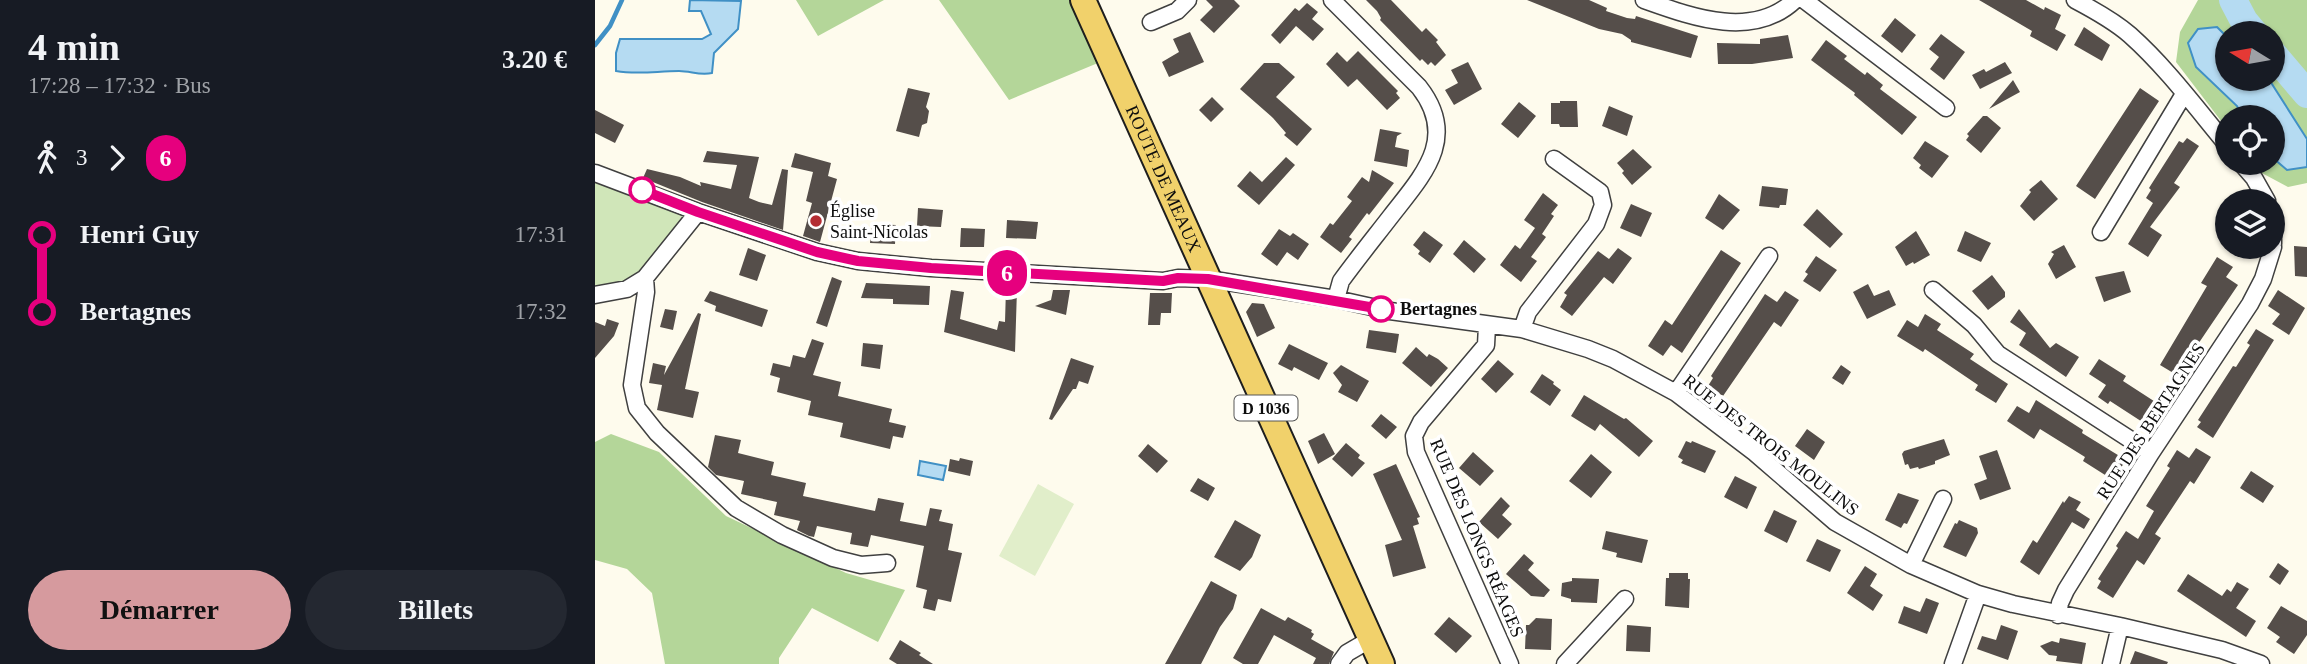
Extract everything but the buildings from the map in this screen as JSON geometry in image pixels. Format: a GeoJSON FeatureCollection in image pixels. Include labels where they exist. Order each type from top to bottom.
{"type":"FeatureCollection","features":[{"type":"Feature","properties":{"kind":"main road","name":"ROUTE DE MEAUX"},"geometry":{"type":"LineString","coordinates":[[1083,0],[1382,664]]}},
{"type":"Feature","properties":{"kind":"street"},"geometry":{"type":"LineString","coordinates":[[1151,22],[1177,11],[1188,0]]}},
{"type":"Feature","properties":{"kind":"street"},"geometry":{"type":"LineString","coordinates":[[1332,0],[1419,86],[1430,99],[1437,124],[1436,147],[1427,170],[1341,281],[1336,299]]}},
{"type":"Feature","properties":{"kind":"street"},"geometry":{"type":"LineString","coordinates":[[1644,0],[1720,22],[1750,22],[1767,18],[1785,9],[1795,0]]}},
{"type":"Feature","properties":{"kind":"street"},"geometry":{"type":"LineString","coordinates":[[1804,0],[1946,108]]}},
{"type":"Feature","properties":{"kind":"street"},"geometry":{"type":"LineString","coordinates":[[2075,0],[2129,34],[2215,131]]}},
{"type":"Feature","properties":{"kind":"street"},"geometry":{"type":"LineString","coordinates":[[2101,232],[2184,94]]}},
{"type":"Feature","properties":{"kind":"street"},"geometry":{"type":"LineString","coordinates":[[1522,329],[1528,312],[1596,224],[1603,205],[1600,192],[1554,159]]}},
{"type":"Feature","properties":{"kind":"street","name":"RUE DES TROIS MOULINS"},"geometry":{"type":"LineString","coordinates":[[595,173],[698,212],[817,252],[858,261],[931,268],[1163,281],[1178,278],[1208,279],[1336,299],[1390,311],[1522,329],[1613,359],[1676,393],[1755,453],[1835,522],[1911,565],[1978,594],[2057,615],[2120,626],[2222,650],[2261,664]]}},
{"type":"Feature","properties":{"kind":"street"},"geometry":{"type":"LineString","coordinates":[[595,295],[627,289],[645,278],[698,212]]}},
{"type":"Feature","properties":{"kind":"street"},"geometry":{"type":"LineString","coordinates":[[1676,393],[1769,256]]}},
{"type":"Feature","properties":{"kind":"street","name":"RUE DES BERTAGNES"},"geometry":{"type":"LineString","coordinates":[[2057,615],[2066,590],[2151,453],[2250,304],[2263,279],[2269,259]]}},
{"type":"Feature","properties":{"kind":"street"},"geometry":{"type":"LineString","coordinates":[[645,278],[646,292],[632,385],[637,408],[657,433],[736,508],[782,535],[832,558],[861,565],[887,563]]}},
{"type":"Feature","properties":{"kind":"street"},"geometry":{"type":"LineString","coordinates":[[1933,290],[1974,325],[1998,354],[2151,453]]}},
{"type":"Feature","properties":{"kind":"street","name":"RUE DES LONGS RÉAGES"},"geometry":{"type":"LineString","coordinates":[[1487,326],[1486,345],[1420,422],[1414,436],[1416,452],[1510,664]]}},
{"type":"Feature","properties":{"kind":"street"},"geometry":{"type":"LineString","coordinates":[[1911,565],[1943,499]]}},
{"type":"Feature","properties":{"kind":"street"},"geometry":{"type":"LineString","coordinates":[[1953,664],[1978,594]]}},
{"type":"Feature","properties":{"kind":"street"},"geometry":{"type":"LineString","coordinates":[[1565,664],[1625,599]]}},
{"type":"Feature","properties":{"kind":"street"},"geometry":{"type":"LineString","coordinates":[[2111,664],[2120,626]]}},
{"type":"Feature","properties":{"kind":"street"},"geometry":{"type":"LineString","coordinates":[[1339,664],[1347,653],[1371,639]]}},
{"type":"Feature","properties":{"kind":"green space"},"geometry":{"type":"Polygon","coordinates":[[[796,0],[884,0],[818,36],[796,0]]]}},
{"type":"Feature","properties":{"kind":"green space"},"geometry":{"type":"Polygon","coordinates":[[[939,0],[1096,0],[1122,53],[1009,100],[939,0]]]}},
{"type":"Feature","properties":{"kind":"green space"},"geometry":{"type":"Polygon","coordinates":[[[2198,0],[2307,0],[2307,183],[2288,187],[2266,175],[2285,175],[2285,105],[2215,105],[2215,113],[2176,62],[2180,32],[2198,0]]]}},
{"type":"Feature","properties":{"kind":"green space"},"geometry":{"type":"Polygon","coordinates":[[[595,181],[689,215],[640,272],[618,286],[595,290],[595,181]]]}},
{"type":"Feature","properties":{"kind":"green space"},"geometry":{"type":"Polygon","coordinates":[[[611,434],[659,452],[726,516],[846,573],[905,590],[878,642],[812,608],[779,658],[779,664],[665,664],[652,593],[627,569],[595,560],[595,442],[611,434]]]}},
{"type":"Feature","properties":{"kind":"green space"},"geometry":{"type":"Polygon","coordinates":[[[1038,484],[1074,504],[1035,576],[999,556],[1038,484]]]}},
{"type":"Feature","properties":{"kind":"water"},"geometry":{"type":"Polygon","coordinates":[[[690,0],[741,1],[738,29],[714,53],[712,73],[616,71],[616,53],[620,39],[702,39],[711,34],[701,11],[689,11],[690,0]]]}},
{"type":"Feature","properties":{"kind":"water"},"geometry":{"type":"Polygon","coordinates":[[[2215,27],[2215,85],[2196,67],[2188,43],[2198,29],[2215,27]]]}},
{"type":"Feature","properties":{"kind":"water"},"geometry":{"type":"Polygon","coordinates":[[[2221,91],[2276,91],[2307,139],[2307,167],[2285,168],[2285,105],[2236,105],[2221,91]]]}},
{"type":"Feature","properties":{"kind":"water"},"geometry":{"type":"Polygon","coordinates":[[[920,461],[946,466],[943,480],[918,475],[920,461]]]}},
{"type":"Feature","properties":{"kind":"waterway"},"geometry":{"type":"LineString","coordinates":[[595,45],[610,26],[622,0]]}},
{"type":"Feature","properties":{"kind":"waterway"},"geometry":{"type":"LineString","coordinates":[[2233,0],[2244,21]]}},
{"type":"Feature","properties":{"kind":"waterway"},"geometry":{"type":"LineString","coordinates":[[2285,68],[2307,94]]}},
{"type":"Feature","properties":{"kind":"bus line","name":"6"},"geometry":{"type":"LineString","coordinates":[[642,190],[817,252],[858,261],[931,268],[1163,281],[1178,278],[1208,279],[1336,299],[1381,309]]}},
{"type":"Feature","properties":{"kind":"place","name":"Église Saint-Nicolas"},"geometry":{"type":"Point","coordinates":[816,221]}},
{"type":"Feature","properties":{"kind":"place","name":"Bertagnes"},"geometry":{"type":"Point","coordinates":[1381,309]}}]}
